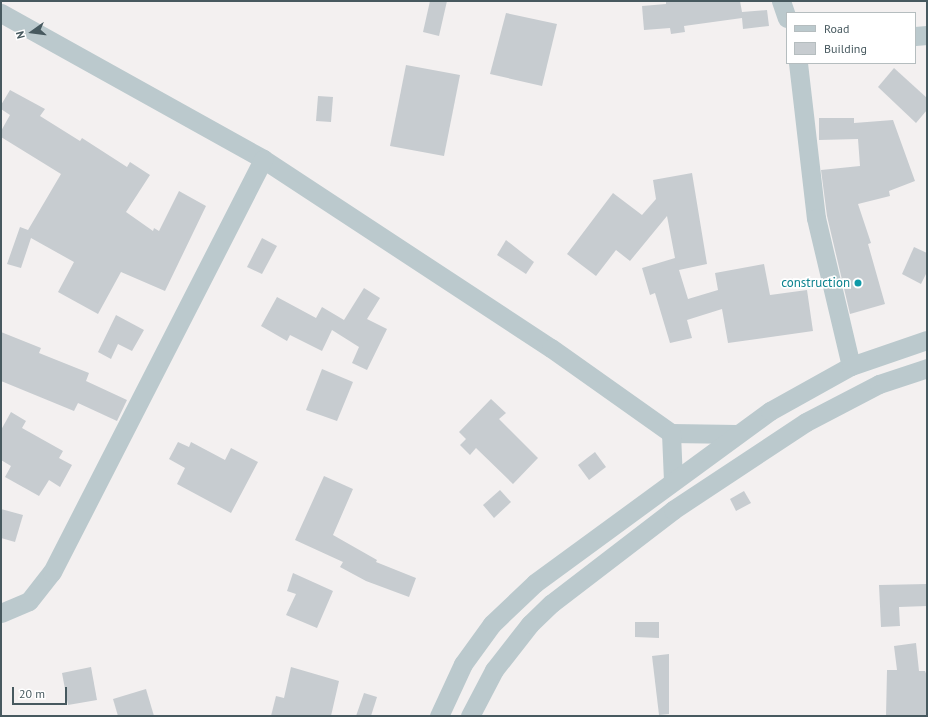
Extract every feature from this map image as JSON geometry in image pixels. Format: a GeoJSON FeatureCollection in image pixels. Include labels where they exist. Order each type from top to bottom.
{"type":"FeatureCollection","features":[{"type":"Feature","properties":{"kind":"street"},"geometry":{"type":"LineString","coordinates":[[781,1],[786,15]]}},
{"type":"Feature","properties":{"kind":"street"},"geometry":{"type":"LineString","coordinates":[[1,13],[263,159],[551,348],[671,433],[738,434]]}},
{"type":"Feature","properties":{"kind":"street"},"geometry":{"type":"LineString","coordinates":[[916,36],[927,35]]}},
{"type":"Feature","properties":{"kind":"street"},"geometry":{"type":"LineString","coordinates":[[798,64],[816,218],[852,366]]}},
{"type":"Feature","properties":{"kind":"street"},"geometry":{"type":"LineString","coordinates":[[1,613],[29,601],[52,572],[263,159]]}},
{"type":"Feature","properties":{"kind":"street"},"geometry":{"type":"LineString","coordinates":[[439,716],[463,664],[492,624],[535,583],[738,434],[794,396],[852,366],[927,340]]}},
{"type":"Feature","properties":{"kind":"street"},"geometry":{"type":"LineString","coordinates":[[470,716],[494,670],[530,624],[552,603],[673,510],[758,452],[812,419],[879,384],[927,368]]}},
{"type":"Feature","properties":{"kind":"street"},"geometry":{"type":"LineString","coordinates":[[671,433],[673,481]]}},
{"type":"Feature","properties":{"kind":"building"},"geometry":{"type":"Polygon","coordinates":[[[430,1],[447,1],[439,36],[423,32],[430,1]]]}},
{"type":"Feature","properties":{"kind":"building"},"geometry":{"type":"Polygon","coordinates":[[[666,1],[740,1],[742,12],[767,10],[769,26],[743,29],[742,18],[684,26],[685,32],[671,34],[670,28],[644,30],[642,6],[666,4],[666,1]]]}},
{"type":"Feature","properties":{"kind":"building"},"geometry":{"type":"Polygon","coordinates":[[[506,13],[557,24],[542,86],[490,74],[506,13]]]}},
{"type":"Feature","properties":{"kind":"building"},"geometry":{"type":"Polygon","coordinates":[[[406,65],[460,75],[444,156],[390,146],[406,65]]]}},
{"type":"Feature","properties":{"kind":"building"},"geometry":{"type":"Polygon","coordinates":[[[894,68],[927,98],[927,110],[916,123],[878,87],[894,68]]]}},
{"type":"Feature","properties":{"kind":"building"},"geometry":{"type":"Polygon","coordinates":[[[10,90],[45,109],[40,116],[80,141],[82,138],[127,167],[130,162],[150,175],[126,212],[153,231],[154,228],[159,231],[179,191],[206,206],[165,291],[121,272],[98,314],[58,292],[74,262],[31,238],[21,268],[7,264],[20,227],[28,230],[61,174],[1,137],[1,131],[10,115],[1,109],[1,105],[10,90]]]}},
{"type":"Feature","properties":{"kind":"building"},"geometry":{"type":"Polygon","coordinates":[[[318,96],[333,97],[331,122],[316,121],[318,96]]]}},
{"type":"Feature","properties":{"kind":"building"},"geometry":{"type":"Polygon","coordinates":[[[819,118],[854,118],[854,123],[893,120],[915,181],[889,191],[890,196],[858,204],[871,243],[868,244],[885,304],[850,314],[827,216],[821,170],[860,166],[858,139],[819,140],[819,118]]]}},
{"type":"Feature","properties":{"kind":"building"},"geometry":{"type":"Polygon","coordinates":[[[692,173],[707,264],[679,270],[688,299],[718,290],[715,273],[764,264],[770,295],[807,290],[813,331],[728,343],[722,309],[687,320],[692,338],[670,343],[655,293],[650,295],[642,268],[675,258],[667,216],[630,261],[616,250],[596,276],[567,254],[613,193],[642,215],[656,199],[653,180],[692,173]]]}},
{"type":"Feature","properties":{"kind":"building"},"geometry":{"type":"Polygon","coordinates":[[[262,238],[277,246],[262,274],[247,267],[262,238]]]}},
{"type":"Feature","properties":{"kind":"building"},"geometry":{"type":"Polygon","coordinates":[[[506,240],[534,262],[526,274],[497,255],[506,240]]]}},
{"type":"Feature","properties":{"kind":"building"},"geometry":{"type":"Polygon","coordinates":[[[914,247],[927,253],[927,272],[921,284],[902,274],[914,247]]]}},
{"type":"Feature","properties":{"kind":"building"},"geometry":{"type":"Polygon","coordinates":[[[364,288],[380,298],[367,319],[387,329],[367,370],[352,363],[359,347],[332,330],[322,351],[290,335],[287,341],[261,326],[277,297],[316,318],[322,307],[344,320],[364,288]]]}},
{"type":"Feature","properties":{"kind":"building"},"geometry":{"type":"Polygon","coordinates":[[[116,315],[144,330],[132,351],[118,344],[111,359],[98,352],[116,315]]]}},
{"type":"Feature","properties":{"kind":"building"},"geometry":{"type":"Polygon","coordinates":[[[1,332],[41,348],[39,353],[89,373],[86,381],[127,400],[117,421],[78,403],[74,411],[1,381],[1,332]]]}},
{"type":"Feature","properties":{"kind":"building"},"geometry":{"type":"Polygon","coordinates":[[[322,369],[353,382],[337,421],[306,410],[322,369]]]}},
{"type":"Feature","properties":{"kind":"building"},"geometry":{"type":"Polygon","coordinates":[[[491,399],[506,413],[499,419],[538,458],[513,484],[476,448],[470,455],[460,445],[466,439],[459,432],[491,399]]]}},
{"type":"Feature","properties":{"kind":"building"},"geometry":{"type":"Polygon","coordinates":[[[11,412],[26,421],[22,428],[63,451],[59,458],[72,465],[60,487],[49,480],[39,496],[5,477],[11,466],[1,460],[1,430],[11,412]]]}},
{"type":"Feature","properties":{"kind":"building"},"geometry":{"type":"Polygon","coordinates":[[[178,442],[189,447],[191,442],[225,460],[231,448],[258,462],[231,513],[177,484],[185,468],[169,459],[178,442]]]}},
{"type":"Feature","properties":{"kind":"building"},"geometry":{"type":"Polygon","coordinates":[[[595,452],[606,467],[589,480],[578,465],[595,452]]]}},
{"type":"Feature","properties":{"kind":"building"},"geometry":{"type":"Polygon","coordinates":[[[324,476],[353,489],[333,535],[377,560],[376,562],[416,578],[409,597],[366,581],[340,567],[343,562],[295,540],[324,476]]]}},
{"type":"Feature","properties":{"kind":"building"},"geometry":{"type":"Polygon","coordinates":[[[500,490],[511,502],[494,518],[483,505],[500,490]]]}},
{"type":"Feature","properties":{"kind":"building"},"geometry":{"type":"Polygon","coordinates":[[[744,491],[751,503],[736,511],[730,499],[744,491]]]}},
{"type":"Feature","properties":{"kind":"building"},"geometry":{"type":"Polygon","coordinates":[[[1,509],[23,515],[15,542],[1,538],[1,509]]]}},
{"type":"Feature","properties":{"kind":"building"},"geometry":{"type":"Polygon","coordinates":[[[293,573],[333,591],[317,628],[286,615],[296,594],[287,591],[293,573]]]}},
{"type":"Feature","properties":{"kind":"building"},"geometry":{"type":"Polygon","coordinates":[[[927,584],[927,606],[899,607],[900,626],[881,627],[879,585],[927,584]]]}},
{"type":"Feature","properties":{"kind":"building"},"geometry":{"type":"Polygon","coordinates":[[[635,622],[659,622],[659,638],[635,637],[635,622]]]}},
{"type":"Feature","properties":{"kind":"building"},"geometry":{"type":"Polygon","coordinates":[[[916,643],[919,671],[925,671],[927,676],[927,716],[886,716],[887,670],[897,670],[894,646],[916,643]]]}},
{"type":"Feature","properties":{"kind":"building"},"geometry":{"type":"Polygon","coordinates":[[[669,654],[669,714],[659,715],[652,656],[669,654]]]}},
{"type":"Feature","properties":{"kind":"building"},"geometry":{"type":"Polygon","coordinates":[[[91,667],[97,700],[68,705],[62,673],[91,667]]]}},
{"type":"Feature","properties":{"kind":"building"},"geometry":{"type":"Polygon","coordinates":[[[291,667],[339,681],[331,716],[271,716],[276,696],[284,698],[291,667]]]}},
{"type":"Feature","properties":{"kind":"building"},"geometry":{"type":"Polygon","coordinates":[[[146,689],[154,716],[118,716],[113,699],[146,689]]]}},
{"type":"Feature","properties":{"kind":"building"},"geometry":{"type":"Polygon","coordinates":[[[364,693],[377,697],[371,716],[356,716],[364,693]]]}},
{"type":"Feature","properties":{"kind":"place","name":"construction"},"geometry":{"type":"Point","coordinates":[858,283]}}]}
